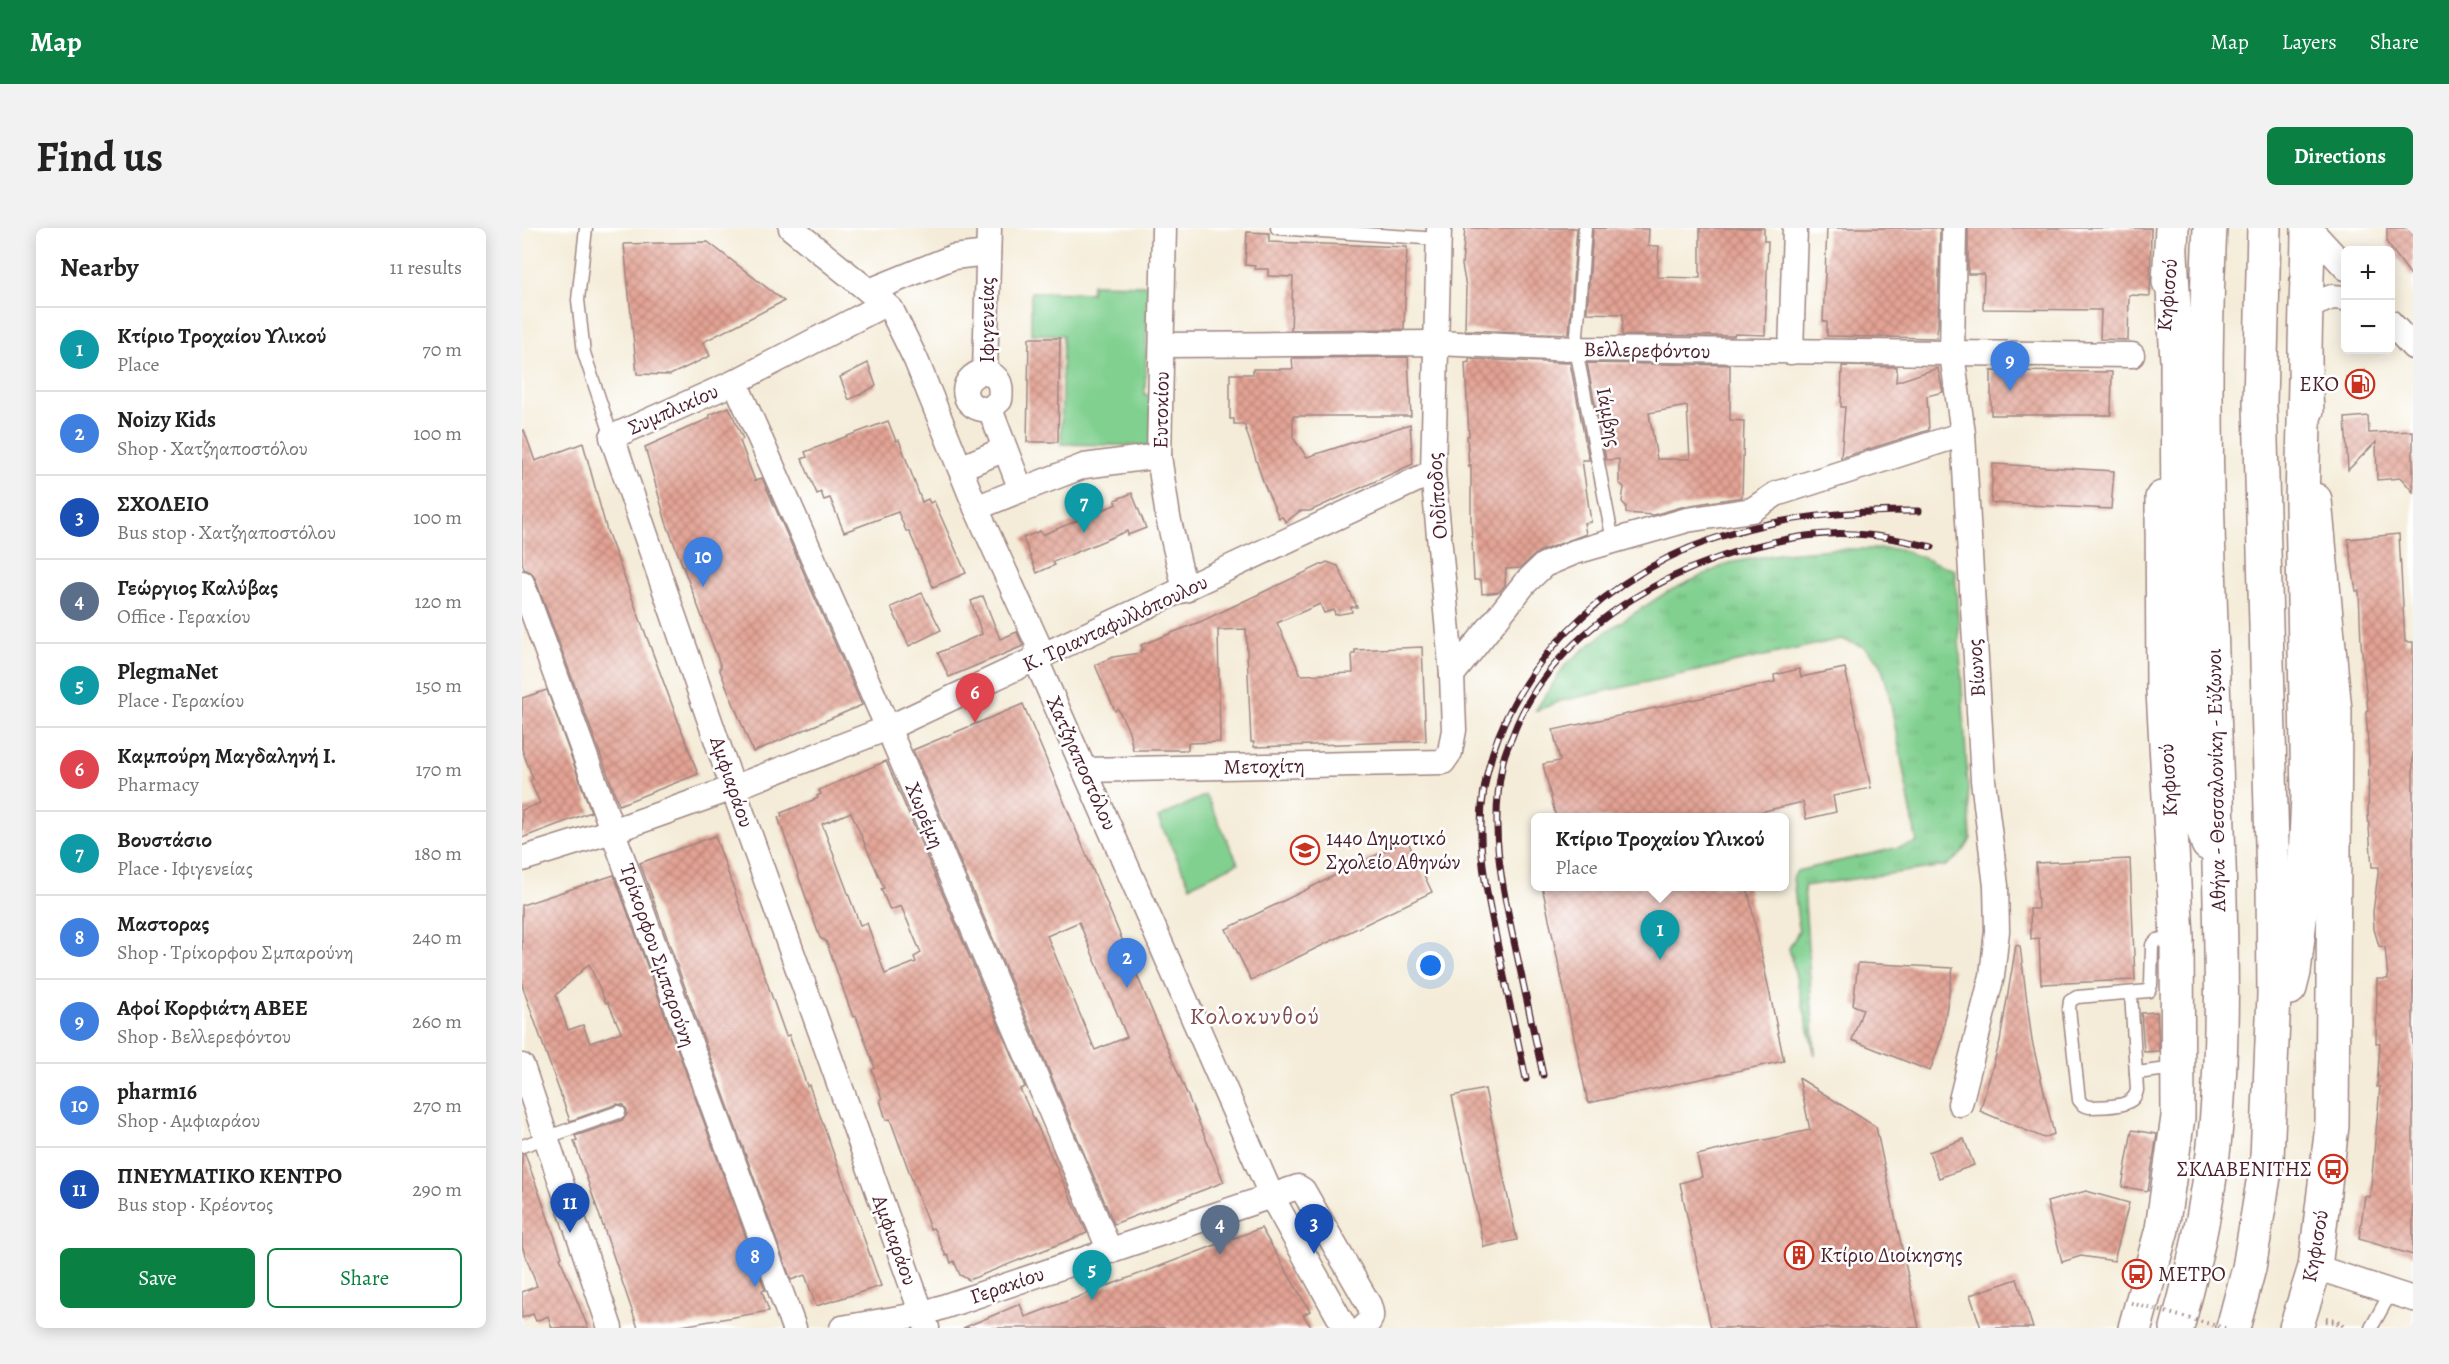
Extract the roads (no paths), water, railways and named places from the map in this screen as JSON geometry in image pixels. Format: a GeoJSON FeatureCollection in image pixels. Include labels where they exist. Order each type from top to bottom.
{"type":"FeatureCollection","features":[{"type":"Feature","properties":{"kind":"main road","name":"Αθήνα - Θεσσαλονίκη - Εύζωνοι"},"geometry":{"type":"LineString","coordinates":[[2177,1328],[2196,1255],[2213,1155],[2220,1014],[2219,879],[2206,353],[2210,228]]}},
{"type":"Feature","properties":{"kind":"main road"},"geometry":{"type":"LineString","coordinates":[[2233,1328],[2249,1268],[2267,1158],[2274,995],[2260,383],[2264,228]]}},
{"type":"Feature","properties":{"kind":"main road","name":"Κηφισού"},"geometry":{"type":"LineString","coordinates":[[2308,228],[2305,382],[2335,711],[2332,1126],[2315,1267],[2311,1326]]}},
{"type":"Feature","properties":{"kind":"main road"},"geometry":{"type":"LineString","coordinates":[[2172,241],[2178,361],[2178,528],[2185,698],[2192,795],[2219,879]]}},
{"type":"Feature","properties":{"kind":"main road","name":"Κηφισού"},"geometry":{"type":"LineString","coordinates":[[2133,1315],[2162,1229],[2178,1118],[2177,937],[2163,641],[2161,357],[2172,241]]}},
{"type":"Feature","properties":{"kind":"main road"},"geometry":{"type":"LineString","coordinates":[[2272,1056],[2294,972],[2304,884],[2308,706],[2302,503],[2305,382]]}},
{"type":"Feature","properties":{"kind":"street","name":"Χατζηαποστόλου"},"geometry":{"type":"LineString","coordinates":[[791,228],[891,309],[911,350],[976,508],[1038,644],[1036,660],[1272,1197],[1345,1328]]}},
{"type":"Feature","properties":{"kind":"street","name":"Ιφιγενείας"},"geometry":{"type":"LineString","coordinates":[[989,228],[985,371],[995,375],[1001,389],[1000,400],[990,409]]}},
{"type":"Feature","properties":{"kind":"street","name":"Ευτοκίου"},"geometry":{"type":"LineString","coordinates":[[1164,228],[1159,456],[1168,517],[1185,590]]}},
{"type":"Feature","properties":{"kind":"street"},"geometry":{"type":"LineString","coordinates":[[1791,352],[1795,228]]}},
{"type":"Feature","properties":{"kind":"street","name":"Βίωνος"},"geometry":{"type":"LineString","coordinates":[[1954,228],[1952,354],[1963,434],[1983,780],[1996,886],[1996,931],[1992,976],[1960,1104]]}},
{"type":"Feature","properties":{"kind":"street"},"geometry":{"type":"LineString","coordinates":[[2308,228],[2341,262]]}},
{"type":"Feature","properties":{"kind":"street","name":"Οιδίποδος"},"geometry":{"type":"LineString","coordinates":[[1439,234],[1433,472],[1452,675],[1454,730],[1450,752],[1443,762]]}},
{"type":"Feature","properties":{"kind":"street","name":"Συμπλικίου"},"geometry":{"type":"LineString","coordinates":[[612,437],[735,382],[953,256],[988,253]]}},
{"type":"Feature","properties":{"kind":"street"},"geometry":{"type":"LineString","coordinates":[[2307,307],[2332,297],[2341,298]]}},
{"type":"Feature","properties":{"kind":"street"},"geometry":{"type":"LineString","coordinates":[[2395,327],[2413,347]]}},
{"type":"Feature","properties":{"kind":"street","name":"Βελλερεφόντου"},"geometry":{"type":"LineString","coordinates":[[1163,345],[1436,343],[1576,350],[2132,356]]}},
{"type":"Feature","properties":{"kind":"street"},"geometry":{"type":"LineString","coordinates":[[985,371],[969,379],[965,388],[966,397],[975,407],[982,410],[990,409],[1022,490]]}},
{"type":"Feature","properties":{"kind":"street","name":"Χωρέμη"},"geometry":{"type":"LineString","coordinates":[[735,382],[888,728],[1110,1251]]}},
{"type":"Feature","properties":{"kind":"street"},"geometry":{"type":"LineString","coordinates":[[935,409],[966,397]]}},
{"type":"Feature","properties":{"kind":"street"},"geometry":{"type":"LineString","coordinates":[[1452,675],[1525,583],[1544,565],[1575,552],[1687,520],[1752,510],[1776,494],[1963,434]]}},
{"type":"Feature","properties":{"kind":"street","name":"Αμφιαράου"},"geometry":{"type":"LineString","coordinates":[[612,437],[924,1321]]}},
{"type":"Feature","properties":{"kind":"street"},"geometry":{"type":"LineString","coordinates":[[960,468],[1005,449]]}},
{"type":"Feature","properties":{"kind":"street"},"geometry":{"type":"LineString","coordinates":[[976,508],[1084,466],[1159,456]]}},
{"type":"Feature","properties":{"kind":"street","name":"Κ. Τριανταφυλλόπουλου"},"geometry":{"type":"LineString","coordinates":[[522,859],[615,830],[734,788],[888,728],[1433,472]]}},
{"type":"Feature","properties":{"kind":"street","name":"Τρίκορφου Σμπαρούνη"},"geometry":{"type":"LineString","coordinates":[[522,583],[615,830],[718,1124],[794,1328]]}},
{"type":"Feature","properties":{"kind":"street","name":"Μετοχίτη"},"geometry":{"type":"LineString","coordinates":[[1085,770],[1443,762]]}},
{"type":"Feature","properties":{"kind":"street"},"geometry":{"type":"LineString","coordinates":[[522,1066],[610,1328]]}},
{"type":"Feature","properties":{"kind":"street","name":"Γερακίου"},"geometry":{"type":"LineString","coordinates":[[842,1328],[924,1321],[1110,1251],[1272,1197],[1298,1186],[1303,1190],[1369,1305],[1372,1314],[1370,1322],[1363,1328]]}},
{"type":"Feature","properties":{"kind":"street"},"geometry":{"type":"LineString","coordinates":[[2315,1267],[2402,1295]]}},
{"type":"Feature","properties":{"kind":"lane","name":"Αμφιαράου"},"geometry":{"type":"LineString","coordinates":[[586,228],[578,300],[584,352],[612,437]]}},
{"type":"Feature","properties":{"kind":"lane"},"geometry":{"type":"LineString","coordinates":[[1277,228],[1439,234]]}},
{"type":"Feature","properties":{"kind":"lane","name":"Ιάμβης"},"geometry":{"type":"LineString","coordinates":[[1585,228],[1576,350],[1613,541]]}},
{"type":"Feature","properties":{"kind":"lane"},"geometry":{"type":"LineString","coordinates":[[2131,993],[2136,1098],[2130,1103],[2089,1107],[2083,1105],[2079,1100],[2070,1001],[2078,997],[2149,991],[2151,945],[2157,940],[2177,937]]}},
{"type":"Feature","properties":{"kind":"lane"},"geometry":{"type":"LineString","coordinates":[[2136,1072],[2178,1068]]}},
{"type":"Feature","properties":{"kind":"lane"},"geometry":{"type":"LineString","coordinates":[[522,1146],[619,1112]]}},
{"type":"Feature","properties":{"kind":"lane"},"geometry":{"type":"LineString","coordinates":[[2371,1328],[2402,1295]]}},
{"type":"Feature","properties":{"kind":"railway"},"geometry":{"type":"LineString","coordinates":[[1526,1079],[1488,898],[1482,860],[1481,834],[1485,784],[1499,736],[1520,692],[1549,651],[1584,615],[1624,584],[1667,558],[1738,531],[1789,520],[1867,512],[1919,511]]}},
{"type":"Feature","properties":{"kind":"railway"},"geometry":{"type":"LineString","coordinates":[[1543,1075],[1507,908],[1499,862],[1497,815],[1498,791],[1506,751],[1532,696],[1559,659],[1593,627],[1632,599],[1674,576],[1718,558],[1762,545],[1806,536],[1838,533],[1869,535],[1932,547]]}},
{"type":"Feature","properties":{"kind":"place","name":"EKO"},"geometry":{"type":"Point","coordinates":[2360,384]}},
{"type":"Feature","properties":{"kind":"place","name":"Αφοί Κορφιάτη ΑΒΕΕ"},"geometry":{"type":"Point","coordinates":[2010,391]}},
{"type":"Feature","properties":{"kind":"place","name":"Βουστάσιο"},"geometry":{"type":"Point","coordinates":[1084,533]}},
{"type":"Feature","properties":{"kind":"place","name":"pharm16"},"geometry":{"type":"Point","coordinates":[703,587]}},
{"type":"Feature","properties":{"kind":"place","name":"Καμπούρη Μαγδαληνή Ι."},"geometry":{"type":"Point","coordinates":[975,723]}},
{"type":"Feature","properties":{"kind":"place","name":"144ο Δημοτικό Σχολείο Αθηνών"},"geometry":{"type":"Point","coordinates":[1305,850]}},
{"type":"Feature","properties":{"kind":"place","name":"Κτίριο Τροχαίου Υλικού"},"geometry":{"type":"Point","coordinates":[1660,960]}},
{"type":"Feature","properties":{"kind":"place","name":"Noizy Kids"},"geometry":{"type":"Point","coordinates":[1127,988]}},
{"type":"Feature","properties":{"kind":"place","name":"ΣΚΛΑΒΕΝΙΤΗΣ"},"geometry":{"type":"Point","coordinates":[2333,1169]}},
{"type":"Feature","properties":{"kind":"place","name":"ΠΝΕΥΜΑΤΙΚΟ ΚΕΝΤΡΟ"},"geometry":{"type":"Point","coordinates":[570,1233]}},
{"type":"Feature","properties":{"kind":"place","name":"ΣΧΟΛΕΙΟ"},"geometry":{"type":"Point","coordinates":[1314,1254]}},
{"type":"Feature","properties":{"kind":"place","name":"Γεώργιος Καλύβας"},"geometry":{"type":"Point","coordinates":[1220,1255]}},
{"type":"Feature","properties":{"kind":"place","name":"Κτίριο Διοίκησης"},"geometry":{"type":"Point","coordinates":[1799,1255]}},
{"type":"Feature","properties":{"kind":"place","name":"ΜΕΤΡΟ"},"geometry":{"type":"Point","coordinates":[2137,1274]}},
{"type":"Feature","properties":{"kind":"place","name":"Μαστορας"},"geometry":{"type":"Point","coordinates":[755,1287]}},
{"type":"Feature","properties":{"kind":"place","name":"PlegmaNet"},"geometry":{"type":"Point","coordinates":[1092,1300]}},
{"type":"Feature","properties":{"kind":"district","name":"Κολοκυνθού"},"geometry":{"type":"Point","coordinates":[1255,1016]}}]}
